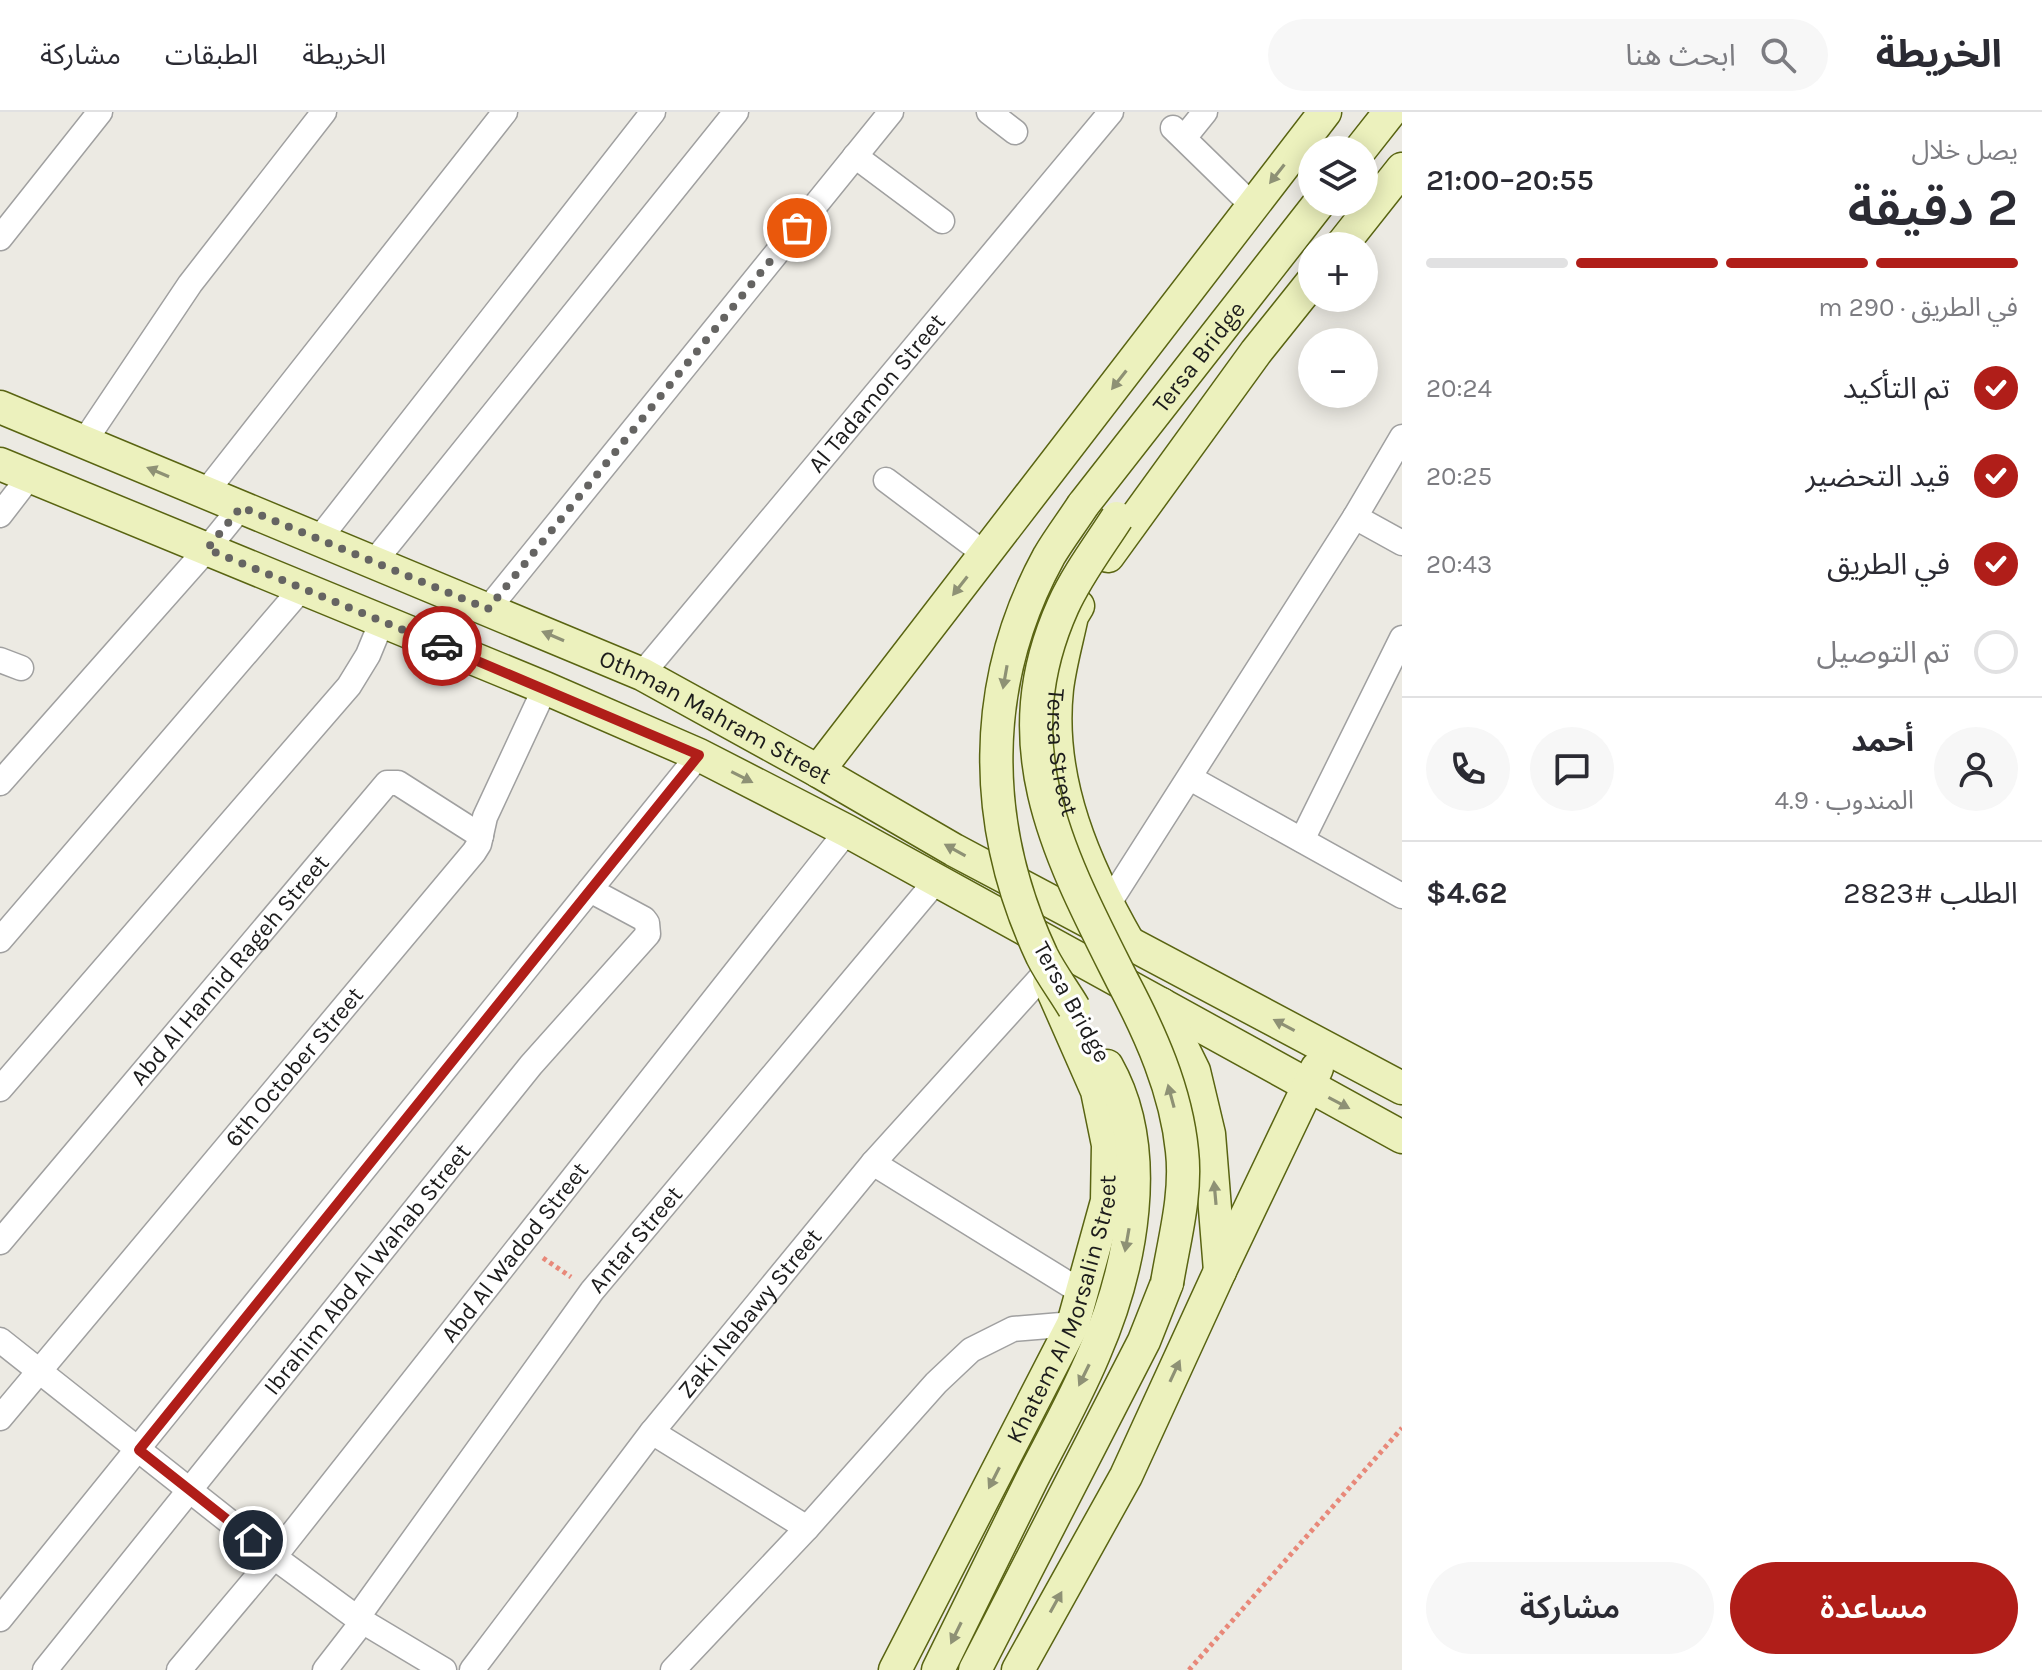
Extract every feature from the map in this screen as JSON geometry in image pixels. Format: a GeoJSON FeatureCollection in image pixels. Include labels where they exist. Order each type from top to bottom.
{"type":"FeatureCollection","features":[{"type":"Feature","properties":{"kind":"main road"},"geometry":{"type":"LineString","coordinates":[[818,771],[1325,112]]}},
{"type":"Feature","properties":{"kind":"main road"},"geometry":{"type":"LineString","coordinates":[[1371,136],[1390,112]]}},
{"type":"Feature","properties":{"kind":"main road"},"geometry":{"type":"LineString","coordinates":[[1378,176],[1402,145]]}},
{"type":"Feature","properties":{"kind":"main road"},"geometry":{"type":"LineString","coordinates":[[1352,232],[1402,169]]}},
{"type":"Feature","properties":{"kind":"main road","name":"Tersa Bridge"},"geometry":{"type":"LineString","coordinates":[[938,1670],[1095,1353],[1121,1276],[1133,1208],[1134,1145],[1116,1081],[1043,957],[1003,845],[995,786],[996,726],[1006,667],[1024,609],[1049,556],[1083,505],[1309,216]]}},
{"type":"Feature","properties":{"kind":"main road"},"geometry":{"type":"LineString","coordinates":[[1335,232],[1347,216]]}},
{"type":"Feature","properties":{"kind":"main road","name":"Tersa Bridge"},"geometry":{"type":"LineString","coordinates":[[975,1670],[1144,1341],[1167,1283],[1180,1206],[1183,1153],[1172,1093],[1136,1006],[1066,864],[1047,805],[1035,756],[1035,711],[1042,665],[1063,605],[1117,518],[1298,280]]}},
{"type":"Feature","properties":{"kind":"main road","name":"Tersa Street"},"geometry":{"type":"LineString","coordinates":[[1220,1271],[1209,1134],[1194,1071],[1162,1005],[1107,906],[1072,825],[1056,754],[1057,689],[1072,616],[1108,555],[1298,300]]}},
{"type":"Feature","properties":{"kind":"main road","name":"Othman Mahram Street"},"geometry":{"type":"LineString","coordinates":[[0,407],[642,674],[954,850],[1402,1088]]}},
{"type":"Feature","properties":{"kind":"main road","name":"Othman Mahram Street"},"geometry":{"type":"LineString","coordinates":[[9,469],[545,688],[699,755],[847,831],[1402,1137]]}},
{"type":"Feature","properties":{"kind":"main road","name":"Khatem Al Morsalin Street"},"geometry":{"type":"LineString","coordinates":[[895,1670],[1073,1324],[1107,1201],[1108,1145],[1097,1091],[1031,934]]}},
{"type":"Feature","properties":{"kind":"main road"},"geometry":{"type":"LineString","coordinates":[[1018,1670],[1126,1476],[1307,1086],[1329,1049]]}},
{"type":"Feature","properties":{"kind":"street"},"geometry":{"type":"LineString","coordinates":[[0,238],[100,112]]}},
{"type":"Feature","properties":{"kind":"street"},"geometry":{"type":"LineString","coordinates":[[84,442],[190,284],[324,112]]}},
{"type":"Feature","properties":{"kind":"street"},"geometry":{"type":"LineString","coordinates":[[206,492],[505,112]]}},
{"type":"Feature","properties":{"kind":"street"},"geometry":{"type":"LineString","coordinates":[[319,539],[653,112]]}},
{"type":"Feature","properties":{"kind":"street"},"geometry":{"type":"LineString","coordinates":[[374,562],[736,112]]}},
{"type":"Feature","properties":{"kind":"street"},"geometry":{"type":"LineString","coordinates":[[488,609],[891,112]]}},
{"type":"Feature","properties":{"kind":"street"},"geometry":{"type":"LineString","coordinates":[[989,112],[1015,132]]}},
{"type":"Feature","properties":{"kind":"street","name":"Al Tadamon Street"},"geometry":{"type":"LineString","coordinates":[[642,674],[1111,112]]}},
{"type":"Feature","properties":{"kind":"street"},"geometry":{"type":"LineString","coordinates":[[1205,112],[1178,133],[1253,206]]}},
{"type":"Feature","properties":{"kind":"street"},"geometry":{"type":"LineString","coordinates":[[855,156],[942,221]]}},
{"type":"Feature","properties":{"kind":"street"},"geometry":{"type":"LineString","coordinates":[[1107,906],[1355,517],[1402,437]]}},
{"type":"Feature","properties":{"kind":"street"},"geometry":{"type":"LineString","coordinates":[[0,515],[9,469]]}},
{"type":"Feature","properties":{"kind":"street"},"geometry":{"type":"LineString","coordinates":[[886,480],[985,554]]}},
{"type":"Feature","properties":{"kind":"street"},"geometry":{"type":"LineString","coordinates":[[0,783],[241,507]]}},
{"type":"Feature","properties":{"kind":"street"},"geometry":{"type":"LineString","coordinates":[[1355,517],[1402,543]]}},
{"type":"Feature","properties":{"kind":"street"},"geometry":{"type":"LineString","coordinates":[[0,940],[302,588]]}},
{"type":"Feature","properties":{"kind":"street"},"geometry":{"type":"LineString","coordinates":[[0,1089],[349,686],[368,655],[382,621]]}},
{"type":"Feature","properties":{"kind":"street"},"geometry":{"type":"LineString","coordinates":[[1302,840],[1402,638]]}},
{"type":"Feature","properties":{"kind":"street","name":"6th October Street"},"geometry":{"type":"LineString","coordinates":[[0,1418],[474,852],[485,817],[545,688]]}},
{"type":"Feature","properties":{"kind":"street"},"geometry":{"type":"LineString","coordinates":[[0,1619],[699,755]]}},
{"type":"Feature","properties":{"kind":"street"},"geometry":{"type":"LineString","coordinates":[[1190,778],[1402,896]]}},
{"type":"Feature","properties":{"kind":"street","name":"Abd Al Hamid Rageh Street"},"geometry":{"type":"LineString","coordinates":[[0,1242],[387,783],[398,783],[481,836]]}},
{"type":"Feature","properties":{"kind":"street","name":"Abd Al Wadod Street"},"geometry":{"type":"LineString","coordinates":[[179,1670],[274,1557],[847,831]]}},
{"type":"Feature","properties":{"kind":"street","name":"Antar Street"},"geometry":{"type":"LineString","coordinates":[[325,1670],[592,1291],[936,881]]}},
{"type":"Feature","properties":{"kind":"street","name":"Ibrahim Abd Al Wahab Street"},"geometry":{"type":"LineString","coordinates":[[45,1670],[531,1065],[648,934],[644,919],[590,890]]}},
{"type":"Feature","properties":{"kind":"street","name":"Zaki Nabawy Street"},"geometry":{"type":"LineString","coordinates":[[472,1670],[652,1432],[873,1163],[1045,973]]}},
{"type":"Feature","properties":{"kind":"street"},"geometry":{"type":"LineString","coordinates":[[873,1163],[1083,1293]]}},
{"type":"Feature","properties":{"kind":"street"},"geometry":{"type":"LineString","coordinates":[[673,1670],[807,1528],[936,1383],[971,1350],[1013,1329],[1073,1324]]}},
{"type":"Feature","properties":{"kind":"street"},"geometry":{"type":"LineString","coordinates":[[0,1340],[274,1557],[360,1619],[444,1670]]}},
{"type":"Feature","properties":{"kind":"street"},"geometry":{"type":"LineString","coordinates":[[652,1432],[807,1528]]}},
{"type":"Feature","properties":{"kind":"path"},"geometry":{"type":"LineString","coordinates":[[521,1243],[592,1291]]}},
{"type":"Feature","properties":{"kind":"path"},"geometry":{"type":"LineString","coordinates":[[1189,1670],[1402,1428]]}},
{"type":"Feature","properties":{"kind":"way so far"},"geometry":{"type":"LineString","coordinates":[[442,646],[207,549],[241,507],[488,609],[797,228]]}},
{"type":"Feature","properties":{"kind":"route"},"geometry":{"type":"LineString","coordinates":[[253,1540],[139,1450],[699,755],[442,646]]}}]}
